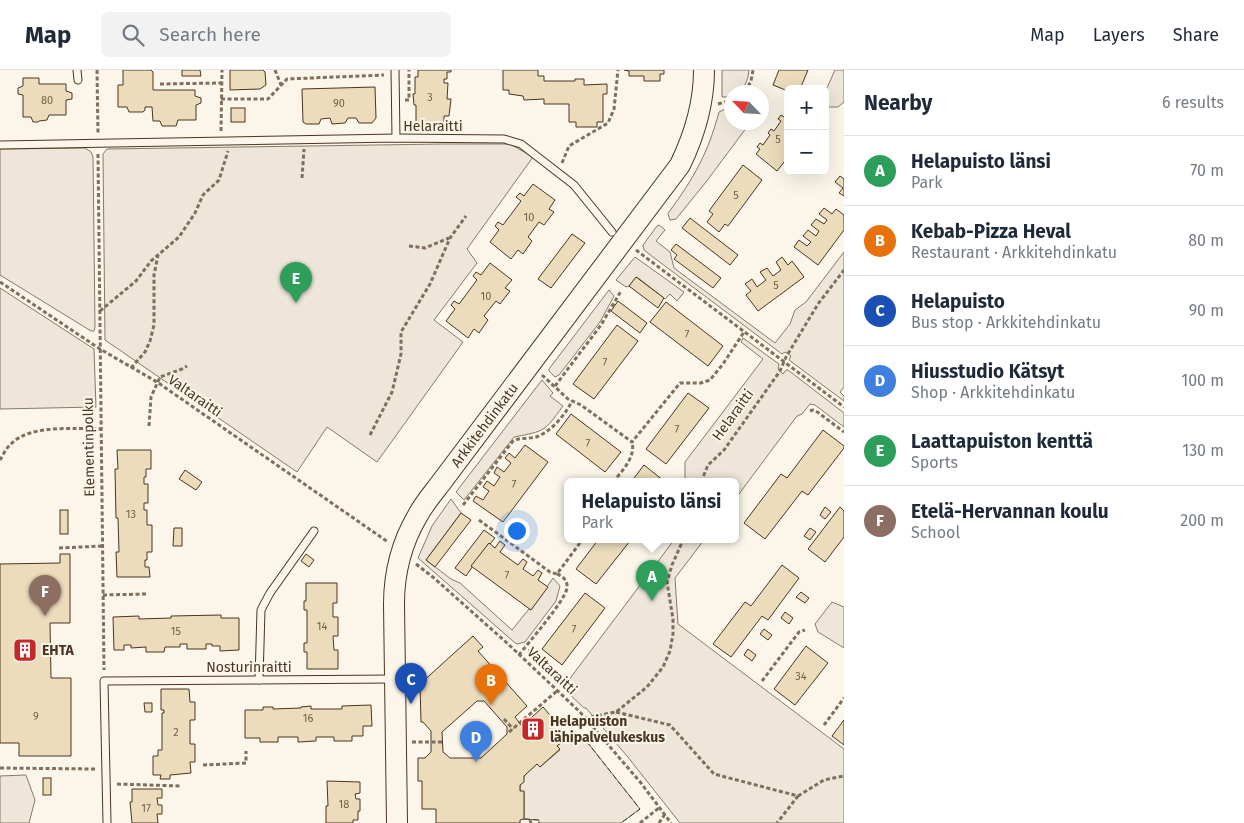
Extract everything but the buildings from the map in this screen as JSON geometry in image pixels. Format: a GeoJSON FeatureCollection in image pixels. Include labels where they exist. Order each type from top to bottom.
{"type":"FeatureCollection","features":[{"type":"Feature","properties":{"kind":"street","name":"Arkkitehdinkatu"},"geometry":{"type":"LineString","coordinates":[[397,823],[393,629],[396,575],[401,552],[418,515],[628,244],[680,165],[691,142],[699,116],[704,87],[704,70]]}},
{"type":"Feature","properties":{"kind":"lane"},"geometry":{"type":"LineString","coordinates":[[77,70],[78,80]]}},
{"type":"Feature","properties":{"kind":"lane"},"geometry":{"type":"LineString","coordinates":[[395,73],[396,138]]}},
{"type":"Feature","properties":{"kind":"lane","name":"Helaraitti"},"geometry":{"type":"LineString","coordinates":[[0,145],[396,138],[493,138],[512,140],[526,147],[574,185],[628,244]]}},
{"type":"Feature","properties":{"kind":"lane"},"geometry":{"type":"LineString","coordinates":[[259,680],[261,610],[270,593],[314,531]]}},
{"type":"Feature","properties":{"kind":"lane","name":"Nosturinraitti"},"geometry":{"type":"LineString","coordinates":[[104,681],[394,679]]}},
{"type":"Feature","properties":{"kind":"lane"},"geometry":{"type":"LineString","coordinates":[[104,681],[107,823]]}},
{"type":"Feature","properties":{"kind":"path","name":"Elementinpolku"},"geometry":{"type":"LineString","coordinates":[[97,70],[104,681]]}},
{"type":"Feature","properties":{"kind":"path"},"geometry":{"type":"LineString","coordinates":[[221,142],[222,70]]}},
{"type":"Feature","properties":{"kind":"path"},"geometry":{"type":"LineString","coordinates":[[275,70],[281,85]]}},
{"type":"Feature","properties":{"kind":"path"},"geometry":{"type":"LineString","coordinates":[[557,172],[569,146],[608,123],[614,110],[618,70]]}},
{"type":"Feature","properties":{"kind":"path"},"geometry":{"type":"LineString","coordinates":[[748,85],[753,70]]}},
{"type":"Feature","properties":{"kind":"path"},"geometry":{"type":"LineString","coordinates":[[221,99],[268,99],[287,79],[395,73]]}},
{"type":"Feature","properties":{"kind":"path"},"geometry":{"type":"LineString","coordinates":[[160,84],[222,83]]}},
{"type":"Feature","properties":{"kind":"path"},"geometry":{"type":"LineString","coordinates":[[716,109],[718,97]]}},
{"type":"Feature","properties":{"kind":"path"},"geometry":{"type":"LineString","coordinates":[[717,104],[724,102]]}},
{"type":"Feature","properties":{"kind":"path"},"geometry":{"type":"LineString","coordinates":[[302,178],[304,140]]}},
{"type":"Feature","properties":{"kind":"path"},"geometry":{"type":"LineString","coordinates":[[100,311],[136,281],[151,261],[179,237],[195,213],[203,195],[218,180],[233,141]]}},
{"type":"Feature","properties":{"kind":"path"},"geometry":{"type":"LineString","coordinates":[[370,435],[392,392],[401,354],[401,332],[430,284],[450,238],[466,216]]}},
{"type":"Feature","properties":{"kind":"path"},"geometry":{"type":"LineString","coordinates":[[409,246],[425,248],[450,238]]}},
{"type":"Feature","properties":{"kind":"path"},"geometry":{"type":"LineString","coordinates":[[628,244],[844,407]]}},
{"type":"Feature","properties":{"kind":"path"},"geometry":{"type":"LineString","coordinates":[[131,368],[150,341],[154,325],[154,274],[158,255]]}},
{"type":"Feature","properties":{"kind":"path","name":"Helaraitti"},"geometry":{"type":"LineString","coordinates":[[703,478],[708,465],[732,439],[780,372],[822,298],[844,270]]}},
{"type":"Feature","properties":{"kind":"path","name":"Valtaraitti"},"geometry":{"type":"LineString","coordinates":[[0,282],[100,349],[156,382],[374,533]]}},
{"type":"Feature","properties":{"kind":"path"},"geometry":{"type":"LineString","coordinates":[[555,386],[601,325],[621,292]]}},
{"type":"Feature","properties":{"kind":"path"},"geometry":{"type":"LineString","coordinates":[[616,478],[631,457],[633,450],[632,442],[680,383],[701,383],[713,376],[744,332]]}},
{"type":"Feature","properties":{"kind":"path"},"geometry":{"type":"LineString","coordinates":[[149,426],[149,409],[156,382],[160,376],[187,366]]}},
{"type":"Feature","properties":{"kind":"path"},"geometry":{"type":"LineString","coordinates":[[546,368],[541,375],[572,401],[632,442]]}},
{"type":"Feature","properties":{"kind":"path"},"geometry":{"type":"LineString","coordinates":[[463,504],[513,441],[545,433],[569,408],[572,401]]}},
{"type":"Feature","properties":{"kind":"path"},"geometry":{"type":"LineString","coordinates":[[810,411],[816,411],[844,432]]}},
{"type":"Feature","properties":{"kind":"path"},"geometry":{"type":"LineString","coordinates":[[0,460],[11,444],[26,434],[53,429],[101,429]]}},
{"type":"Feature","properties":{"kind":"path"},"geometry":{"type":"LineString","coordinates":[[479,520],[550,572],[562,576],[566,582],[567,589],[558,605],[519,655]]}},
{"type":"Feature","properties":{"kind":"path"},"geometry":{"type":"LineString","coordinates":[[387,547],[392,534]]}},
{"type":"Feature","properties":{"kind":"path"},"geometry":{"type":"LineString","coordinates":[[557,574],[580,543]]}},
{"type":"Feature","properties":{"kind":"path"},"geometry":{"type":"LineString","coordinates":[[616,712],[647,687],[660,673],[667,660],[673,626],[668,582],[672,566],[683,543]]}},
{"type":"Feature","properties":{"kind":"path"},"geometry":{"type":"LineString","coordinates":[[59,548],[103,546]]}},
{"type":"Feature","properties":{"kind":"path","name":"Valtaraitti"},"geometry":{"type":"LineString","coordinates":[[412,571],[414,562],[519,655],[586,718],[631,770],[671,823]]}},
{"type":"Feature","properties":{"kind":"path"},"geometry":{"type":"LineString","coordinates":[[103,595],[146,594]]}},
{"type":"Feature","properties":{"kind":"path"},"geometry":{"type":"LineString","coordinates":[[762,682],[799,632],[805,630]]}},
{"type":"Feature","properties":{"kind":"path"},"geometry":{"type":"LineString","coordinates":[[509,732],[556,691]]}},
{"type":"Feature","properties":{"kind":"path"},"geometry":{"type":"LineString","coordinates":[[824,725],[844,698]]}},
{"type":"Feature","properties":{"kind":"path"},"geometry":{"type":"LineString","coordinates":[[586,718],[616,712],[670,725],[714,774],[798,796]]}},
{"type":"Feature","properties":{"kind":"path"},"geometry":{"type":"LineString","coordinates":[[504,719],[513,729]]}},
{"type":"Feature","properties":{"kind":"path"},"geometry":{"type":"LineString","coordinates":[[411,732],[412,751]]}},
{"type":"Feature","properties":{"kind":"path"},"geometry":{"type":"LineString","coordinates":[[412,742],[442,742]]}},
{"type":"Feature","properties":{"kind":"path"},"geometry":{"type":"LineString","coordinates":[[203,765],[246,763],[246,751]]}},
{"type":"Feature","properties":{"kind":"path"},"geometry":{"type":"LineString","coordinates":[[0,768],[106,769]]}},
{"type":"Feature","properties":{"kind":"path"},"geometry":{"type":"LineString","coordinates":[[777,823],[798,796],[824,780],[844,776]]}},
{"type":"Feature","properties":{"kind":"path"},"geometry":{"type":"LineString","coordinates":[[106,784],[180,786]]}},
{"type":"Feature","properties":{"kind":"path"},"geometry":{"type":"LineString","coordinates":[[640,823],[660,807]]}},
{"type":"Feature","properties":{"kind":"path"},"geometry":{"type":"LineString","coordinates":[[659,823],[665,814]]}},
{"type":"Feature","properties":{"kind":"shaded area"},"geometry":{"type":"Polygon","coordinates":[[[722,70],[749,70],[748,78],[744,85],[724,85],[724,97],[722,97],[722,70]]]}},
{"type":"Feature","properties":{"kind":"shaded area"},"geometry":{"type":"Polygon","coordinates":[[[835,70],[844,70],[844,102],[838,107],[829,107],[828,85],[835,70]]]}},
{"type":"Feature","properties":{"kind":"shaded area"},"geometry":{"type":"Polygon","coordinates":[[[724,110],[724,130],[745,130],[676,219],[670,220],[668,214],[686,188],[705,153],[719,112],[724,110]]]}},
{"type":"Feature","properties":{"kind":"shaded area"},"geometry":{"type":"Polygon","coordinates":[[[510,144],[533,157],[467,249],[477,263],[434,320],[463,342],[377,462],[327,427],[297,472],[105,340],[103,154],[107,149],[510,144]]]}},
{"type":"Feature","properties":{"kind":"shaded area"},"geometry":{"type":"Polygon","coordinates":[[[85,148],[91,152],[93,157],[94,331],[91,331],[0,275],[0,149],[85,148]]]}},
{"type":"Feature","properties":{"kind":"shaded area"},"geometry":{"type":"Polygon","coordinates":[[[659,225],[665,230],[656,241],[670,252],[674,268],[775,343],[790,324],[795,310],[806,302],[844,252],[844,387],[840,392],[844,396],[844,401],[789,360],[791,356],[785,352],[782,354],[644,250],[643,245],[659,225]]]}},
{"type":"Feature","properties":{"kind":"shaded area"},"geometry":{"type":"Polygon","coordinates":[[[635,257],[684,292],[677,301],[670,294],[665,299],[637,277],[626,287],[616,280],[635,257]]]}},
{"type":"Feature","properties":{"kind":"shaded area"},"geometry":{"type":"Polygon","coordinates":[[[0,288],[94,349],[96,407],[0,409],[0,288]]]}},
{"type":"Feature","properties":{"kind":"shaded area"},"geometry":{"type":"Polygon","coordinates":[[[609,290],[614,296],[600,322],[559,375],[555,377],[549,369],[609,290]]]}},
{"type":"Feature","properties":{"kind":"shaded area"},"geometry":{"type":"Polygon","coordinates":[[[743,338],[779,364],[778,369],[783,374],[788,370],[844,413],[844,427],[815,405],[810,404],[802,414],[797,416],[739,494],[739,478],[685,478],[685,462],[763,359],[741,342],[743,338]]]}},
{"type":"Feature","properties":{"kind":"shaded area"},"geometry":{"type":"Polygon","coordinates":[[[542,380],[553,393],[550,396],[563,406],[552,421],[543,429],[514,437],[464,500],[456,492],[542,380]]]}},
{"type":"Feature","properties":{"kind":"shaded area"},"geometry":{"type":"Polygon","coordinates":[[[451,499],[461,513],[426,560],[451,579],[460,583],[512,630],[529,609],[531,610],[553,578],[560,586],[556,601],[525,642],[517,644],[514,642],[418,558],[432,526],[451,499]]]}},
{"type":"Feature","properties":{"kind":"shaded area"},"geometry":{"type":"Polygon","coordinates":[[[672,543],[702,543],[675,578],[678,624],[844,749],[844,823],[680,823],[586,708],[528,655],[529,649],[565,685],[672,543]]]}},
{"type":"Feature","properties":{"kind":"shaded area"},"geometry":{"type":"Polygon","coordinates":[[[832,602],[844,607],[844,648],[818,632],[815,624],[832,602]]]}},
{"type":"Feature","properties":{"kind":"shaded area"},"geometry":{"type":"Polygon","coordinates":[[[567,738],[571,744],[584,738],[640,809],[621,823],[539,823],[539,820],[524,819],[524,792],[520,791],[521,782],[537,764],[540,767],[560,750],[557,746],[567,738]]]}},
{"type":"Feature","properties":{"kind":"shaded area"},"geometry":{"type":"Polygon","coordinates":[[[26,775],[35,800],[29,823],[0,823],[0,776],[26,775]]]}},
{"type":"Feature","properties":{"kind":"fence"},"geometry":{"type":"LineString","coordinates":[[567,738],[571,744],[584,738],[640,809],[621,823]]}},
{"type":"Feature","properties":{"kind":"fence"},"geometry":{"type":"LineString","coordinates":[[524,819],[539,820],[539,823]]}},
{"type":"Feature","properties":{"kind":"place","name":"Laattapuiston kenttä"},"geometry":{"type":"Point","coordinates":[296,303]}},
{"type":"Feature","properties":{"kind":"place","name":"Helapuisto länsi"},"geometry":{"type":"Point","coordinates":[652,601]}},
{"type":"Feature","properties":{"kind":"place","name":"Etelä-Hervannan koulu"},"geometry":{"type":"Point","coordinates":[45,616]}},
{"type":"Feature","properties":{"kind":"place","name":"EHTA"},"geometry":{"type":"Point","coordinates":[25,650]}},
{"type":"Feature","properties":{"kind":"place","name":"Helapuisto"},"geometry":{"type":"Point","coordinates":[411,704]}},
{"type":"Feature","properties":{"kind":"place","name":"Kebab-Pizza Heval"},"geometry":{"type":"Point","coordinates":[491,705]}},
{"type":"Feature","properties":{"kind":"place","name":"Helapuiston lähipalvelukeskus"},"geometry":{"type":"Point","coordinates":[533,729]}},
{"type":"Feature","properties":{"kind":"place","name":"Hiusstudio Kätsyt"},"geometry":{"type":"Point","coordinates":[476,762]}}]}
